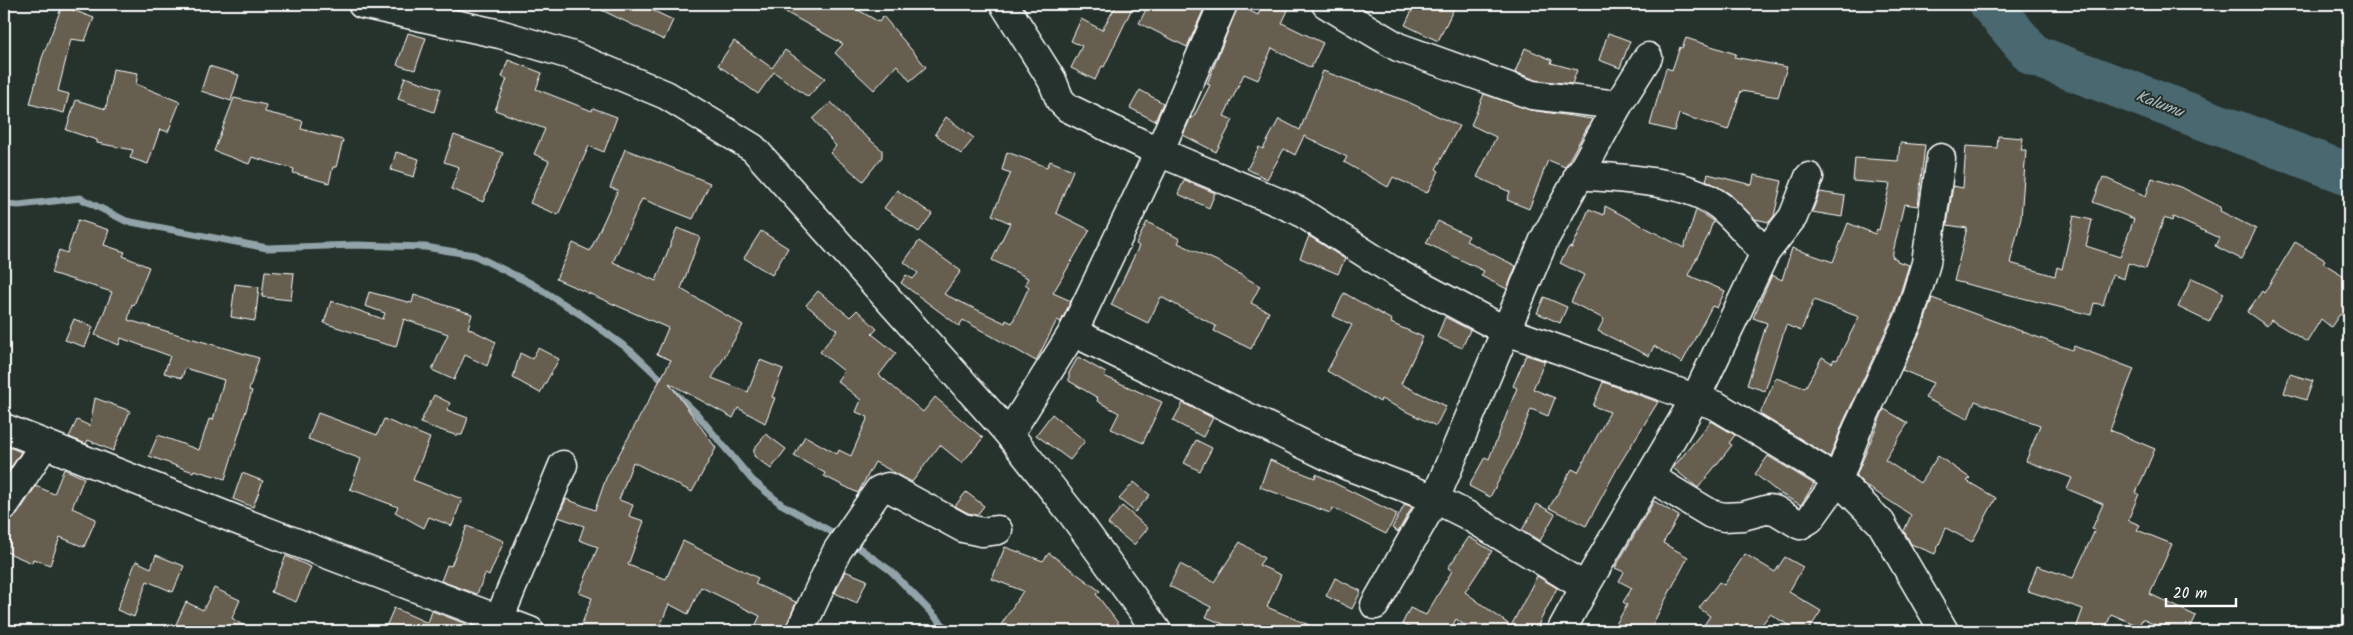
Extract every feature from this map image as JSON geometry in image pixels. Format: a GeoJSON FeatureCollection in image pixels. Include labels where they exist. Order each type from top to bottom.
{"type":"FeatureCollection","features":[{"type":"Feature","properties":{"kind":"street"},"geometry":{"type":"LineString","coordinates":[[362,4],[500,34],[570,55],[666,95],[753,148],[1009,434],[1073,515],[1157,631]]}},
{"type":"Feature","properties":{"kind":"street"},"geometry":{"type":"LineString","coordinates":[[1004,4],[1052,80],[1060,100],[1068,108],[1158,152],[1299,211],[1394,272],[1504,330],[1717,406],[1838,480],[1881,523],[1944,631]]}},
{"type":"Feature","properties":{"kind":"street"},"geometry":{"type":"LineString","coordinates":[[1009,434],[1073,332],[1158,152],[1222,4]]}},
{"type":"Feature","properties":{"kind":"street"},"geometry":{"type":"LineString","coordinates":[[1326,4],[1398,47],[1532,95],[1618,105]]}},
{"type":"Feature","properties":{"kind":"street"},"geometry":{"type":"LineString","coordinates":[[1375,605],[1434,499],[1504,330],[1544,240],[1578,175],[1648,57]]}},
{"type":"Feature","properties":{"kind":"street"},"geometry":{"type":"LineString","coordinates":[[1650,477],[1711,514],[1724,517],[1743,516],[1776,510],[1800,525],[1810,520],[1838,480],[1857,430],[1909,319],[1926,263],[1941,158]]}},
{"type":"Feature","properties":{"kind":"street"},"geometry":{"type":"LineString","coordinates":[[1578,175],[1646,182],[1696,193],[1720,206],[1765,253]]}},
{"type":"Feature","properties":{"kind":"street"},"geometry":{"type":"LineString","coordinates":[[1562,631],[1696,397],[1765,253],[1793,217],[1809,177]]}},
{"type":"Feature","properties":{"kind":"street"},"geometry":{"type":"LineString","coordinates":[[1073,332],[1348,466],[1434,499],[1467,515],[1585,588]]}},
{"type":"Feature","properties":{"kind":"street"},"geometry":{"type":"LineString","coordinates":[[4,428],[497,625],[530,631]]}},
{"type":"Feature","properties":{"kind":"street"},"geometry":{"type":"LineString","coordinates":[[4,506],[44,444]]}},
{"type":"Feature","properties":{"kind":"street"},"geometry":{"type":"LineString","coordinates":[[497,625],[563,465]]}},
{"type":"Feature","properties":{"kind":"street"},"geometry":{"type":"LineString","coordinates":[[800,631],[843,541],[878,490],[888,487],[963,528],[982,532],[998,530]]}},
{"type":"Feature","properties":{"kind":"building"},"geometry":{"type":"Polygon","coordinates":[[[589,4],[639,4],[673,20],[664,40],[589,4]]]}},
{"type":"Feature","properties":{"kind":"building"},"geometry":{"type":"Polygon","coordinates":[[[771,4],[848,4],[879,22],[883,16],[926,67],[910,81],[897,65],[874,90],[835,53],[843,44],[771,4]]]}},
{"type":"Feature","properties":{"kind":"building"},"geometry":{"type":"Polygon","coordinates":[[[1117,4],[1134,4],[1104,67],[1102,66],[1095,80],[1071,68],[1082,46],[1071,41],[1081,19],[1102,30],[1117,4]]]}},
{"type":"Feature","properties":{"kind":"building"},"geometry":{"type":"Polygon","coordinates":[[[1149,4],[1206,4],[1187,47],[1139,23],[1149,4]]]}},
{"type":"Feature","properties":{"kind":"building"},"geometry":{"type":"Polygon","coordinates":[[[1263,4],[1291,4],[1282,23],[1323,43],[1311,68],[1272,48],[1258,80],[1244,74],[1224,116],[1233,120],[1216,152],[1183,135],[1191,117],[1193,118],[1210,85],[1207,84],[1238,5],[1258,15],[1263,4]]]}},
{"type":"Feature","properties":{"kind":"building"},"geometry":{"type":"Polygon","coordinates":[[[1415,4],[1456,4],[1438,41],[1405,25],[1415,4]]]}},
{"type":"Feature","properties":{"kind":"building"},"geometry":{"type":"Polygon","coordinates":[[[62,6],[94,18],[85,41],[71,39],[58,91],[69,94],[64,113],[30,104],[42,58],[62,6]]]}},
{"type":"Feature","properties":{"kind":"building"},"geometry":{"type":"Polygon","coordinates":[[[408,33],[426,38],[415,70],[397,65],[408,33]]]}},
{"type":"Feature","properties":{"kind":"building"},"geometry":{"type":"Polygon","coordinates":[[[1608,33],[1630,41],[1620,68],[1599,60],[1608,33]]]}},
{"type":"Feature","properties":{"kind":"building"},"geometry":{"type":"Polygon","coordinates":[[[1686,38],[1736,54],[1734,57],[1787,67],[1778,97],[1741,91],[1728,130],[1679,114],[1674,131],[1650,125],[1666,68],[1672,70],[1680,47],[1682,48],[1686,38]]]}},
{"type":"Feature","properties":{"kind":"building"},"geometry":{"type":"Polygon","coordinates":[[[734,41],[772,68],[785,50],[825,78],[808,97],[774,72],[758,94],[718,65],[734,41]]]}},
{"type":"Feature","properties":{"kind":"building"},"geometry":{"type":"Polygon","coordinates":[[[1525,48],[1552,60],[1551,63],[1577,70],[1572,84],[1536,80],[1515,72],[1525,48]]]}},
{"type":"Feature","properties":{"kind":"building"},"geometry":{"type":"Polygon","coordinates":[[[508,60],[542,73],[536,89],[592,111],[593,108],[617,117],[604,152],[589,146],[558,215],[530,203],[549,161],[534,154],[545,129],[495,110],[507,79],[502,77],[508,60]]]}},
{"type":"Feature","properties":{"kind":"building"},"geometry":{"type":"Polygon","coordinates":[[[209,66],[239,75],[231,101],[201,91],[209,66]]]}},
{"type":"Feature","properties":{"kind":"building"},"geometry":{"type":"Polygon","coordinates":[[[113,69],[138,73],[136,84],[180,102],[168,132],[160,129],[148,164],[130,158],[133,150],[97,143],[97,140],[66,130],[76,100],[106,109],[113,69]]]}},
{"type":"Feature","properties":{"kind":"building"},"geometry":{"type":"Polygon","coordinates":[[[1323,71],[1406,101],[1459,126],[1436,169],[1439,171],[1427,193],[1393,177],[1388,187],[1344,162],[1347,157],[1304,136],[1295,155],[1284,149],[1267,179],[1247,169],[1259,147],[1263,149],[1279,119],[1300,130],[1323,71]]]}},
{"type":"Feature","properties":{"kind":"building"},"geometry":{"type":"Polygon","coordinates":[[[405,77],[441,89],[434,112],[398,99],[405,77]]]}},
{"type":"Feature","properties":{"kind":"building"},"geometry":{"type":"Polygon","coordinates":[[[1140,90],[1163,103],[1155,121],[1130,108],[1140,90]]]}},
{"type":"Feature","properties":{"kind":"building"},"geometry":{"type":"Polygon","coordinates":[[[1484,94],[1530,110],[1592,119],[1565,167],[1548,160],[1529,209],[1507,200],[1510,192],[1477,177],[1496,137],[1471,125],[1484,94]]]}},
{"type":"Feature","properties":{"kind":"building"},"geometry":{"type":"Polygon","coordinates":[[[234,98],[266,105],[265,112],[303,121],[301,129],[343,140],[336,167],[333,167],[329,183],[293,173],[294,169],[252,157],[249,164],[214,151],[234,98]]]}},
{"type":"Feature","properties":{"kind":"building"},"geometry":{"type":"Polygon","coordinates":[[[831,102],[851,124],[882,150],[882,157],[863,181],[830,153],[836,146],[813,119],[831,102]]]}},
{"type":"Feature","properties":{"kind":"building"},"geometry":{"type":"Polygon","coordinates":[[[946,117],[974,138],[961,154],[935,134],[946,117]]]}},
{"type":"Feature","properties":{"kind":"building"},"geometry":{"type":"Polygon","coordinates":[[[454,135],[503,153],[483,202],[451,189],[459,167],[444,162],[454,135]]]}},
{"type":"Feature","properties":{"kind":"building"},"geometry":{"type":"Polygon","coordinates":[[[1998,136],[2023,138],[2021,150],[2026,150],[2021,218],[2010,263],[2055,276],[2057,267],[2062,269],[2074,216],[2092,220],[2086,246],[2120,257],[2134,219],[2093,202],[2103,177],[2146,196],[2152,178],[2183,188],[2221,207],[2220,211],[2256,229],[2241,259],[2215,246],[2219,238],[2173,217],[2172,221],[2164,218],[2146,269],[2128,263],[2124,279],[2112,275],[2103,305],[2094,303],[2091,315],[1954,281],[1967,228],[1947,225],[1953,186],[1963,188],[1966,146],[1997,148],[1998,136]]]}},
{"type":"Feature","properties":{"kind":"building"},"geometry":{"type":"Polygon","coordinates":[[[1900,143],[1925,145],[1918,206],[1904,204],[1892,257],[1909,265],[1894,313],[1843,423],[1830,457],[1760,414],[1776,378],[1805,388],[1822,357],[1832,363],[1834,359],[1837,360],[1859,317],[1814,300],[1801,331],[1786,325],[1765,391],[1747,385],[1767,323],[1753,318],[1772,275],[1782,280],[1792,248],[1833,262],[1848,223],[1875,234],[1877,229],[1879,230],[1890,184],[1853,181],[1855,158],[1898,161],[1900,143]]]}},
{"type":"Feature","properties":{"kind":"building"},"geometry":{"type":"Polygon","coordinates":[[[625,149],[710,183],[693,219],[642,199],[613,262],[656,281],[677,228],[700,237],[681,289],[743,325],[712,378],[748,392],[760,360],[783,369],[772,397],[775,398],[765,423],[738,408],[733,418],[669,383],[716,448],[692,492],[633,462],[619,500],[633,505],[629,516],[644,521],[628,565],[666,579],[683,541],[758,578],[755,584],[796,602],[785,631],[753,631],[760,616],[701,587],[688,614],[669,604],[658,631],[579,631],[592,598],[579,593],[598,547],[579,540],[584,526],[558,517],[566,499],[595,510],[606,478],[671,360],[657,354],[668,328],[556,279],[573,243],[590,251],[618,190],[610,188],[625,149]]]}},
{"type":"Feature","properties":{"kind":"building"},"geometry":{"type":"Polygon","coordinates":[[[396,152],[419,159],[414,177],[391,170],[396,152]]]}},
{"type":"Feature","properties":{"kind":"building"},"geometry":{"type":"Polygon","coordinates":[[[1007,152],[1047,167],[1050,161],[1073,170],[1056,213],[1090,230],[1053,293],[1071,301],[1061,322],[1057,320],[1036,361],[963,320],[959,326],[901,283],[906,275],[913,279],[918,273],[904,262],[919,241],[961,271],[944,294],[1005,323],[1006,320],[1012,323],[1029,287],[1025,284],[1028,278],[992,260],[1010,223],[992,215],[1011,173],[1002,170],[1007,152]]]}},
{"type":"Feature","properties":{"kind":"building"},"geometry":{"type":"Polygon","coordinates":[[[1708,174],[1752,185],[1754,175],[1782,181],[1774,216],[1769,222],[1755,219],[1730,194],[1706,180],[1708,174]]]}},
{"type":"Feature","properties":{"kind":"building"},"geometry":{"type":"Polygon","coordinates":[[[1184,180],[1215,193],[1209,208],[1178,194],[1184,180]]]}},
{"type":"Feature","properties":{"kind":"building"},"geometry":{"type":"Polygon","coordinates":[[[897,190],[932,214],[919,232],[884,208],[897,190]]]}},
{"type":"Feature","properties":{"kind":"building"},"geometry":{"type":"Polygon","coordinates":[[[1820,192],[1845,196],[1842,217],[1812,212],[1820,192]]]}},
{"type":"Feature","properties":{"kind":"building"},"geometry":{"type":"Polygon","coordinates":[[[1605,206],[1684,248],[1696,210],[1713,221],[1708,236],[1688,275],[1725,291],[1717,308],[1712,306],[1682,363],[1654,346],[1649,356],[1598,331],[1604,319],[1571,302],[1584,275],[1560,263],[1569,247],[1572,248],[1589,209],[1604,215],[1605,206]]]}},
{"type":"Feature","properties":{"kind":"building"},"geometry":{"type":"Polygon","coordinates":[[[78,220],[109,230],[104,245],[125,252],[123,256],[149,267],[134,305],[132,304],[128,320],[259,358],[249,390],[252,391],[225,479],[194,470],[193,472],[149,456],[158,435],[199,450],[209,419],[213,420],[224,380],[185,368],[182,378],[164,373],[170,356],[121,338],[119,345],[95,335],[112,292],[51,273],[59,250],[67,253],[78,220]]]}},
{"type":"Feature","properties":{"kind":"building"},"geometry":{"type":"Polygon","coordinates":[[[1438,221],[1469,236],[1466,241],[1516,266],[1507,289],[1481,276],[1484,271],[1426,243],[1438,221]]]}},
{"type":"Feature","properties":{"kind":"building"},"geometry":{"type":"Polygon","coordinates":[[[1147,222],[1180,239],[1178,243],[1217,261],[1260,286],[1251,303],[1269,312],[1251,349],[1214,331],[1216,326],[1161,297],[1148,323],[1111,305],[1139,246],[1136,244],[1147,222]]]}},
{"type":"Feature","properties":{"kind":"building"},"geometry":{"type":"Polygon","coordinates":[[[761,231],[788,248],[772,275],[744,258],[761,231]]]}},
{"type":"Feature","properties":{"kind":"building"},"geometry":{"type":"Polygon","coordinates":[[[1309,236],[1345,259],[1338,274],[1300,258],[1309,236]]]}},
{"type":"Feature","properties":{"kind":"building"},"geometry":{"type":"Polygon","coordinates":[[[2295,242],[2325,260],[2323,263],[2349,279],[2349,321],[2340,314],[2331,327],[2321,319],[2307,342],[2271,320],[2267,326],[2247,312],[2262,291],[2264,293],[2295,242]]]}},
{"type":"Feature","properties":{"kind":"building"},"geometry":{"type":"Polygon","coordinates":[[[265,271],[294,273],[291,300],[262,297],[265,271]]]}},
{"type":"Feature","properties":{"kind":"building"},"geometry":{"type":"Polygon","coordinates":[[[2192,278],[2224,293],[2209,322],[2178,307],[2192,278]]]}},
{"type":"Feature","properties":{"kind":"building"},"geometry":{"type":"Polygon","coordinates":[[[235,284],[259,287],[255,321],[231,317],[235,284]]]}},
{"type":"Feature","properties":{"kind":"building"},"geometry":{"type":"Polygon","coordinates":[[[818,291],[850,317],[857,310],[877,329],[872,334],[896,353],[879,375],[923,412],[935,397],[983,438],[962,463],[940,445],[912,482],[875,462],[858,493],[824,476],[825,473],[794,456],[805,436],[837,454],[839,450],[851,456],[868,417],[856,412],[861,400],[837,381],[844,371],[820,352],[837,330],[806,305],[818,291]]]}},
{"type":"Feature","properties":{"kind":"building"},"geometry":{"type":"Polygon","coordinates":[[[369,292],[412,303],[414,295],[472,314],[468,328],[496,342],[487,366],[465,355],[454,380],[432,370],[448,334],[404,319],[396,347],[363,338],[364,336],[324,323],[331,301],[383,319],[385,313],[365,306],[369,292]]]}},
{"type":"Feature","properties":{"kind":"building"},"geometry":{"type":"Polygon","coordinates":[[[1344,293],[1392,320],[1391,323],[1423,337],[1401,384],[1446,406],[1436,426],[1381,399],[1380,402],[1327,371],[1352,325],[1333,316],[1344,293]]]}},
{"type":"Feature","properties":{"kind":"building"},"geometry":{"type":"Polygon","coordinates":[[[1544,297],[1567,307],[1560,323],[1537,313],[1544,297]]]}},
{"type":"Feature","properties":{"kind":"building"},"geometry":{"type":"Polygon","coordinates":[[[1932,298],[2072,350],[2074,346],[2134,369],[2110,430],[2155,449],[2136,493],[2139,494],[2128,520],[2140,525],[2137,530],[2172,544],[2150,594],[2196,616],[2189,631],[2169,631],[2142,619],[2139,626],[2111,614],[2105,631],[2075,631],[2083,609],[2028,591],[2037,566],[2073,578],[2095,530],[2092,529],[2103,504],[2067,489],[2072,478],[2026,461],[2040,425],[1975,401],[1968,419],[1925,398],[1933,383],[1902,370],[1923,326],[1932,298]]]}},
{"type":"Feature","properties":{"kind":"building"},"geometry":{"type":"Polygon","coordinates":[[[1445,317],[1470,330],[1462,348],[1437,337],[1445,317]]]}},
{"type":"Feature","properties":{"kind":"building"},"geometry":{"type":"Polygon","coordinates":[[[74,319],[93,327],[85,347],[65,340],[74,319]]]}},
{"type":"Feature","properties":{"kind":"building"},"geometry":{"type":"Polygon","coordinates":[[[538,348],[559,359],[540,393],[513,378],[520,353],[532,359],[538,348]]]}},
{"type":"Feature","properties":{"kind":"building"},"geometry":{"type":"Polygon","coordinates":[[[1526,355],[1545,361],[1533,389],[1555,398],[1548,416],[1531,409],[1513,454],[1490,497],[1469,486],[1485,457],[1489,459],[1517,388],[1513,386],[1526,355]]]}},
{"type":"Feature","properties":{"kind":"building"},"geometry":{"type":"Polygon","coordinates":[[[1078,357],[1106,373],[1104,376],[1162,402],[1143,443],[1111,429],[1119,413],[1097,401],[1098,398],[1069,381],[1069,373],[1078,357]]]}},
{"type":"Feature","properties":{"kind":"building"},"geometry":{"type":"Polygon","coordinates":[[[2290,374],[2313,381],[2306,400],[2284,393],[2290,374]]]}},
{"type":"Feature","properties":{"kind":"building"},"geometry":{"type":"Polygon","coordinates":[[[1603,382],[1658,402],[1619,465],[1586,526],[1549,508],[1572,469],[1578,472],[1610,412],[1593,406],[1603,382]]]}},
{"type":"Feature","properties":{"kind":"building"},"geometry":{"type":"Polygon","coordinates":[[[434,395],[450,403],[447,410],[468,418],[462,435],[455,435],[420,423],[434,395]]]}},
{"type":"Feature","properties":{"kind":"building"},"geometry":{"type":"Polygon","coordinates":[[[95,398],[130,411],[113,451],[88,440],[86,444],[69,437],[77,420],[90,426],[95,398]]]}},
{"type":"Feature","properties":{"kind":"building"},"geometry":{"type":"Polygon","coordinates":[[[1183,403],[1213,418],[1203,437],[1173,421],[1183,403]]]}},
{"type":"Feature","properties":{"kind":"building"},"geometry":{"type":"Polygon","coordinates":[[[1884,409],[1908,423],[1885,460],[1920,483],[1938,456],[1970,478],[1967,481],[1996,498],[1972,542],[1946,528],[1935,554],[1911,544],[1904,531],[1911,515],[1865,485],[1856,476],[1884,409]]]}},
{"type":"Feature","properties":{"kind":"building"},"geometry":{"type":"Polygon","coordinates":[[[318,413],[377,435],[384,419],[430,438],[413,480],[462,499],[452,526],[429,517],[424,528],[395,512],[398,507],[350,489],[361,459],[308,439],[318,413]]]}},
{"type":"Feature","properties":{"kind":"building"},"geometry":{"type":"Polygon","coordinates":[[[1052,414],[1085,441],[1070,460],[1036,435],[1052,414]]]}},
{"type":"Feature","properties":{"kind":"building"},"geometry":{"type":"Polygon","coordinates":[[[1711,421],[1735,435],[1729,443],[1732,445],[1698,488],[1673,468],[1711,421]]]}},
{"type":"Feature","properties":{"kind":"building"},"geometry":{"type":"Polygon","coordinates":[[[766,434],[786,449],[771,469],[754,456],[754,449],[766,434]]]}},
{"type":"Feature","properties":{"kind":"building"},"geometry":{"type":"Polygon","coordinates":[[[1196,440],[1212,448],[1200,471],[1184,463],[1196,440]]]}},
{"type":"Feature","properties":{"kind":"building"},"geometry":{"type":"Polygon","coordinates":[[[4,445],[21,452],[4,478],[4,445]]]}},
{"type":"Feature","properties":{"kind":"building"},"geometry":{"type":"Polygon","coordinates":[[[1768,456],[1814,484],[1801,505],[1779,493],[1755,474],[1768,456]]]}},
{"type":"Feature","properties":{"kind":"building"},"geometry":{"type":"Polygon","coordinates":[[[1270,460],[1315,478],[1316,474],[1397,514],[1386,534],[1333,508],[1330,513],[1260,487],[1270,460]]]}},
{"type":"Feature","properties":{"kind":"building"},"geometry":{"type":"Polygon","coordinates":[[[64,469],[84,478],[72,508],[96,519],[84,547],[60,537],[50,565],[33,559],[32,563],[4,551],[6,521],[17,515],[36,486],[54,494],[64,469]]]}},
{"type":"Feature","properties":{"kind":"building"},"geometry":{"type":"Polygon","coordinates":[[[242,473],[263,481],[253,507],[233,499],[242,473]]]}},
{"type":"Feature","properties":{"kind":"building"},"geometry":{"type":"Polygon","coordinates":[[[1134,482],[1150,495],[1135,512],[1119,499],[1134,482]]]}},
{"type":"Feature","properties":{"kind":"building"},"geometry":{"type":"Polygon","coordinates":[[[966,492],[984,506],[977,515],[968,513],[955,506],[966,492]]]}},
{"type":"Feature","properties":{"kind":"building"},"geometry":{"type":"Polygon","coordinates":[[[1654,501],[1679,516],[1663,543],[1688,557],[1649,631],[1612,631],[1627,605],[1623,602],[1632,588],[1619,581],[1624,572],[1615,568],[1654,501]]]}},
{"type":"Feature","properties":{"kind":"building"},"geometry":{"type":"Polygon","coordinates":[[[1405,504],[1412,507],[1398,532],[1392,528],[1405,504]]]}},
{"type":"Feature","properties":{"kind":"building"},"geometry":{"type":"Polygon","coordinates":[[[1537,504],[1555,514],[1540,541],[1522,530],[1537,504]]]}},
{"type":"Feature","properties":{"kind":"building"},"geometry":{"type":"Polygon","coordinates":[[[1122,506],[1148,528],[1134,545],[1108,524],[1122,506]]]}},
{"type":"Feature","properties":{"kind":"building"},"geometry":{"type":"Polygon","coordinates":[[[467,526],[504,541],[489,576],[485,574],[477,594],[441,581],[447,565],[451,566],[467,526]]]}},
{"type":"Feature","properties":{"kind":"building"},"geometry":{"type":"Polygon","coordinates":[[[1469,537],[1492,551],[1465,592],[1511,626],[1537,576],[1557,588],[1535,631],[1472,631],[1456,619],[1452,627],[1460,631],[1416,631],[1402,624],[1410,608],[1426,615],[1452,571],[1448,568],[1469,537]]]}},
{"type":"Feature","properties":{"kind":"building"},"geometry":{"type":"Polygon","coordinates":[[[1240,542],[1264,558],[1259,565],[1281,575],[1267,607],[1323,631],[1240,631],[1206,617],[1211,607],[1169,586],[1180,564],[1214,582],[1240,542]]]}},
{"type":"Feature","properties":{"kind":"building"},"geometry":{"type":"Polygon","coordinates":[[[1005,547],[1043,561],[1049,553],[1100,591],[1096,594],[1124,631],[997,631],[1023,591],[992,579],[1005,547]]]}},
{"type":"Feature","properties":{"kind":"building"},"geometry":{"type":"Polygon","coordinates":[[[1745,554],[1775,572],[1785,557],[1803,567],[1789,592],[1821,611],[1808,631],[1798,631],[1770,614],[1757,631],[1700,631],[1710,616],[1699,608],[1719,582],[1724,585],[1745,554]]]}},
{"type":"Feature","properties":{"kind":"building"},"geometry":{"type":"Polygon","coordinates":[[[156,555],[184,566],[173,592],[147,581],[134,617],[117,610],[136,561],[151,568],[156,555]]]}},
{"type":"Feature","properties":{"kind":"building"},"geometry":{"type":"Polygon","coordinates":[[[286,556],[311,567],[296,602],[271,592],[286,556]]]}},
{"type":"Feature","properties":{"kind":"building"},"geometry":{"type":"Polygon","coordinates":[[[845,571],[867,580],[857,603],[835,593],[845,571]]]}},
{"type":"Feature","properties":{"kind":"building"},"geometry":{"type":"Polygon","coordinates":[[[1335,578],[1361,591],[1352,609],[1326,596],[1335,578]]]}},
{"type":"Feature","properties":{"kind":"building"},"geometry":{"type":"Polygon","coordinates":[[[214,588],[240,600],[232,618],[251,631],[173,631],[186,602],[203,610],[214,588]]]}},
{"type":"Feature","properties":{"kind":"building"},"geometry":{"type":"Polygon","coordinates":[[[394,608],[428,623],[432,611],[466,624],[463,631],[384,631],[394,608]]]}},
{"type":"Feature","properties":{"kind":"waterway","name":"Kalumu"},"geometry":{"type":"LineString","coordinates":[[1990,4],[2033,55],[2349,174]]}},
{"type":"Feature","properties":{"kind":"waterway"},"geometry":{"type":"LineString","coordinates":[[4,204],[19,205],[80,198],[126,221],[267,248],[356,245],[425,247],[474,255],[532,284],[583,316],[631,351],[666,384]]}},
{"type":"Feature","properties":{"kind":"waterway"},"geometry":{"type":"LineString","coordinates":[[674,392],[696,413],[752,480],[781,504],[841,537]]}},
{"type":"Feature","properties":{"kind":"waterway"},"geometry":{"type":"LineString","coordinates":[[851,542],[891,571],[949,631]]}}]}
